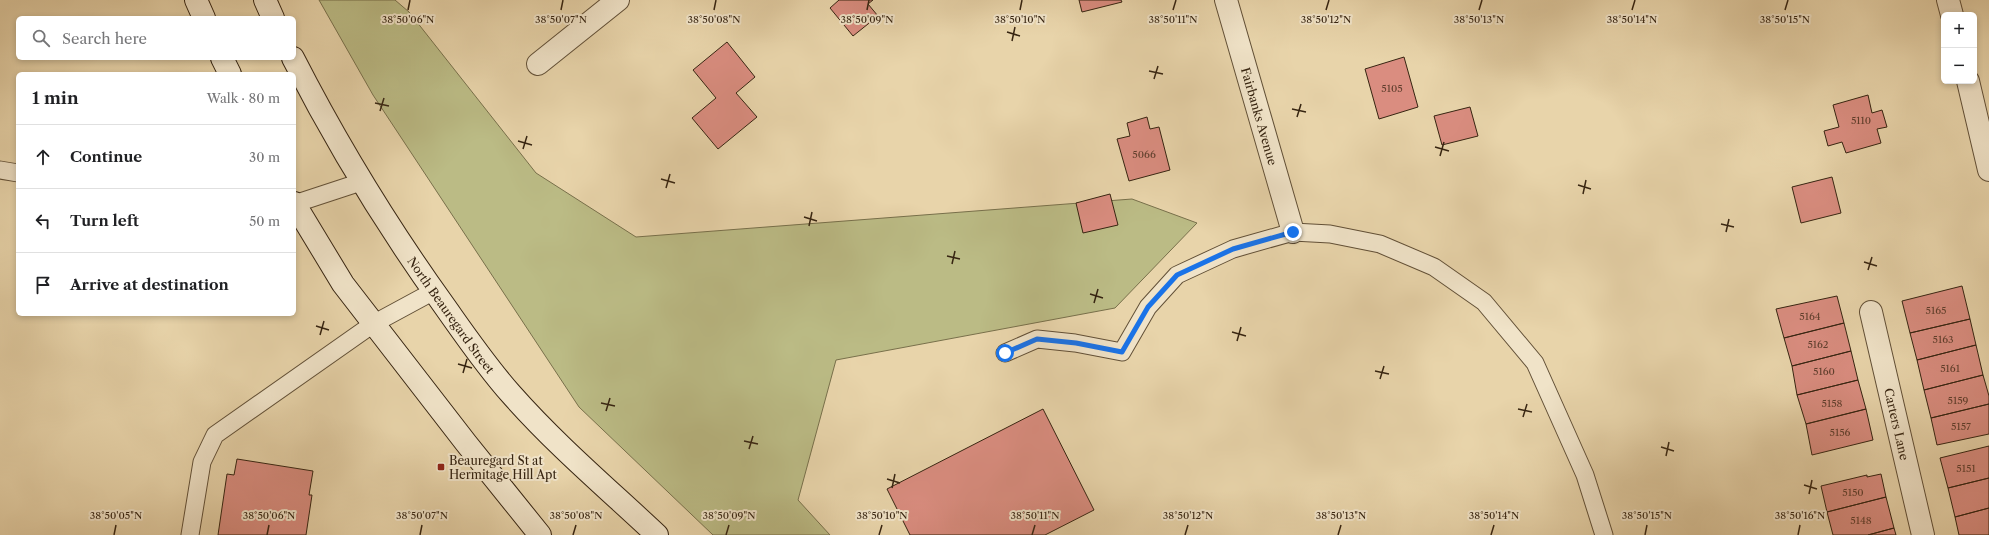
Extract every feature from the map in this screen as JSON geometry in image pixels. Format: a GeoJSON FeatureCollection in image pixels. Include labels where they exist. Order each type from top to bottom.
{"type":"FeatureCollection","features":[{"type":"Feature","properties":{"kind":"main road"},"geometry":{"type":"LineString","coordinates":[[196,0],[203,16]]}},
{"type":"Feature","properties":{"kind":"main road"},"geometry":{"type":"LineString","coordinates":[[265,0],[272,16]]}},
{"type":"Feature","properties":{"kind":"main road"},"geometry":{"type":"LineString","coordinates":[[538,64],[618,0]]}},
{"type":"Feature","properties":{"kind":"main road","name":"Fairbanks Avenue"},"geometry":{"type":"LineString","coordinates":[[1226,0],[1293,232]]}},
{"type":"Feature","properties":{"kind":"main road"},"geometry":{"type":"LineString","coordinates":[[1948,0],[1951,12]]}},
{"type":"Feature","properties":{"kind":"main road"},"geometry":{"type":"LineString","coordinates":[[223,60],[229,72]]}},
{"type":"Feature","properties":{"kind":"main road","name":"North Beauregard Street"},"geometry":{"type":"LineString","coordinates":[[294,60],[315,101],[361,182],[400,243],[472,344],[510,394],[554,438],[657,535]]}},
{"type":"Feature","properties":{"kind":"main road"},"geometry":{"type":"LineString","coordinates":[[1969,84],[1989,170]]}},
{"type":"Feature","properties":{"kind":"main road"},"geometry":{"type":"LineString","coordinates":[[296,207],[343,284],[540,535]]}},
{"type":"Feature","properties":{"kind":"main road","name":"Carters Lane"},"geometry":{"type":"LineString","coordinates":[[1871,312],[1924,535]]}},
{"type":"Feature","properties":{"kind":"lane"},"geometry":{"type":"LineString","coordinates":[[0,170],[16,173]]}},
{"type":"Feature","properties":{"kind":"lane"},"geometry":{"type":"LineString","coordinates":[[296,203],[361,182]]}},
{"type":"Feature","properties":{"kind":"lane"},"geometry":{"type":"LineString","coordinates":[[1005,353],[1037,339],[1076,343],[1122,352],[1148,307],[1177,275],[1233,249],[1293,232],[1330,234],[1380,244],[1434,267],[1484,302],[1535,363],[1585,475],[1604,535]]}},
{"type":"Feature","properties":{"kind":"lane"},"geometry":{"type":"LineString","coordinates":[[190,535],[202,462],[215,435],[373,324],[434,291]]}},
{"type":"Feature","properties":{"kind":"green space"},"geometry":{"type":"Polygon","coordinates":[[[319,0],[395,0],[409,12],[536,173],[636,237],[1132,199],[1197,223],[1115,308],[836,360],[798,500],[830,535],[713,535],[579,407],[373,95],[319,0]]]}},
{"type":"Feature","properties":{"kind":"building"},"geometry":{"type":"Polygon","coordinates":[[[839,0],[873,0],[868,4],[878,16],[853,36],[830,8],[839,0]]]}},
{"type":"Feature","properties":{"kind":"building"},"geometry":{"type":"Polygon","coordinates":[[[1079,0],[1121,0],[1122,2],[1082,12],[1079,0]]]}},
{"type":"Feature","properties":{"kind":"building"},"geometry":{"type":"Polygon","coordinates":[[[727,42],[755,77],[736,93],[757,117],[718,149],[692,118],[716,98],[693,70],[727,42]]]}},
{"type":"Feature","properties":{"kind":"building"},"geometry":{"type":"Polygon","coordinates":[[[1404,57],[1418,107],[1379,119],[1365,69],[1404,57]]]}},
{"type":"Feature","properties":{"kind":"building"},"geometry":{"type":"Polygon","coordinates":[[[1868,95],[1872,113],[1882,110],[1887,127],[1877,129],[1881,143],[1846,153],[1842,142],[1828,146],[1824,131],[1839,127],[1833,105],[1868,95]]]}},
{"type":"Feature","properties":{"kind":"building"},"geometry":{"type":"Polygon","coordinates":[[[1470,107],[1478,136],[1442,145],[1434,116],[1470,107]]]}},
{"type":"Feature","properties":{"kind":"building"},"geometry":{"type":"Polygon","coordinates":[[[1147,117],[1150,129],[1159,127],[1170,170],[1129,181],[1117,139],[1130,136],[1127,123],[1147,117]]]}},
{"type":"Feature","properties":{"kind":"building"},"geometry":{"type":"Polygon","coordinates":[[[1832,177],[1841,213],[1801,223],[1792,187],[1832,177]]]}},
{"type":"Feature","properties":{"kind":"building"},"geometry":{"type":"Polygon","coordinates":[[[1110,194],[1118,225],[1083,233],[1076,203],[1110,194]]]}},
{"type":"Feature","properties":{"kind":"building"},"geometry":{"type":"Polygon","coordinates":[[[1962,286],[1970,319],[1910,333],[1902,301],[1962,286]]]}},
{"type":"Feature","properties":{"kind":"building"},"geometry":{"type":"Polygon","coordinates":[[[1837,296],[1844,323],[1784,338],[1776,309],[1837,296]]]}},
{"type":"Feature","properties":{"kind":"building"},"geometry":{"type":"Polygon","coordinates":[[[1970,319],[1976,345],[1917,360],[1910,333],[1970,319]]]}},
{"type":"Feature","properties":{"kind":"building"},"geometry":{"type":"Polygon","coordinates":[[[1844,323],[1851,351],[1792,366],[1784,338],[1844,323]]]}},
{"type":"Feature","properties":{"kind":"building"},"geometry":{"type":"Polygon","coordinates":[[[1976,345],[1983,375],[1924,390],[1917,360],[1976,345]]]}},
{"type":"Feature","properties":{"kind":"building"},"geometry":{"type":"Polygon","coordinates":[[[1851,351],[1858,380],[1797,395],[1792,366],[1851,351]]]}},
{"type":"Feature","properties":{"kind":"building"},"geometry":{"type":"Polygon","coordinates":[[[1983,375],[1989,396],[1989,404],[1931,418],[1924,390],[1983,375]]]}},
{"type":"Feature","properties":{"kind":"building"},"geometry":{"type":"Polygon","coordinates":[[[1858,380],[1866,409],[1806,424],[1797,395],[1858,380]]]}},
{"type":"Feature","properties":{"kind":"building"},"geometry":{"type":"Polygon","coordinates":[[[1989,404],[1989,434],[1937,445],[1931,418],[1989,404]]]}},
{"type":"Feature","properties":{"kind":"building"},"geometry":{"type":"Polygon","coordinates":[[[1043,409],[1094,510],[1045,535],[910,535],[887,489],[1043,409]]]}},
{"type":"Feature","properties":{"kind":"building"},"geometry":{"type":"Polygon","coordinates":[[[1866,409],[1873,440],[1812,455],[1806,424],[1866,409]]]}},
{"type":"Feature","properties":{"kind":"building"},"geometry":{"type":"Polygon","coordinates":[[[1989,446],[1989,478],[1948,488],[1940,458],[1989,446]]]}},
{"type":"Feature","properties":{"kind":"building"},"geometry":{"type":"Polygon","coordinates":[[[237,459],[313,471],[309,495],[312,495],[306,535],[218,535],[227,474],[234,475],[237,459]]]}},
{"type":"Feature","properties":{"kind":"building"},"geometry":{"type":"Polygon","coordinates":[[[1881,474],[1886,497],[1827,512],[1821,486],[1867,475],[1867,477],[1881,474]]]}},
{"type":"Feature","properties":{"kind":"building"},"geometry":{"type":"Polygon","coordinates":[[[1989,478],[1989,508],[1955,517],[1948,488],[1989,478]]]}},
{"type":"Feature","properties":{"kind":"building"},"geometry":{"type":"Polygon","coordinates":[[[1886,497],[1894,528],[1868,535],[1833,535],[1827,512],[1886,497]]]}},
{"type":"Feature","properties":{"kind":"building"},"geometry":{"type":"Polygon","coordinates":[[[1989,508],[1989,535],[1959,535],[1955,517],[1989,508]]]}},
{"type":"Feature","properties":{"kind":"building"},"geometry":{"type":"Polygon","coordinates":[[[1894,528],[1896,535],[1868,535],[1894,528]]]}},
{"type":"Feature","properties":{"kind":"place","name":"Beauregard St at Hermitage Hill Apt"},"geometry":{"type":"Point","coordinates":[441,467]}},
{"type":"Feature","properties":{"kind":"route"},"geometry":{"type":"LineString","coordinates":[[1005,353],[1037,339],[1076,343],[1122,352],[1148,307],[1177,275],[1233,249],[1293,232]]}}]}
